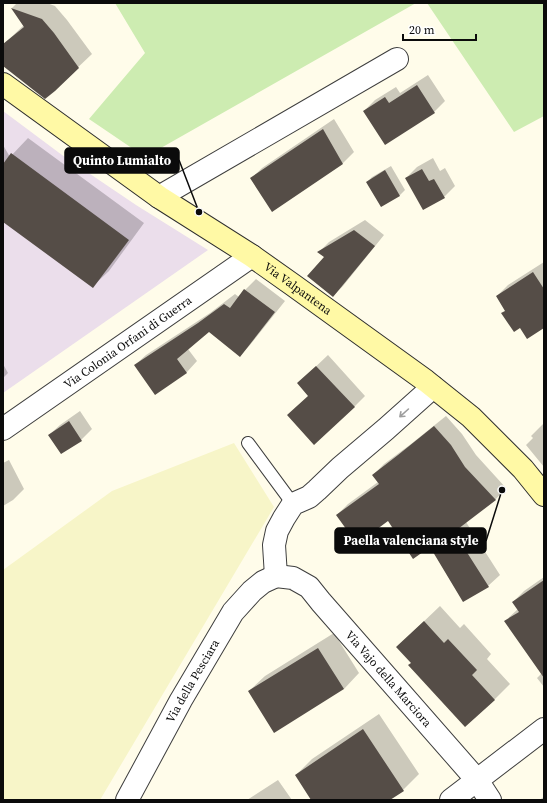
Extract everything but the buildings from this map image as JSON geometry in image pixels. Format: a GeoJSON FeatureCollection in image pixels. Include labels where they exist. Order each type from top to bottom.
{"type":"FeatureCollection","features":[{"type":"Feature","properties":{"kind":"street"},"geometry":{"type":"LineString","coordinates":[[159,197],[397,60]]}},
{"type":"Feature","properties":{"kind":"street","name":"Via Valpantena"},"geometry":{"type":"LineString","coordinates":[[3,84],[159,197],[252,256],[300,289],[433,387],[471,417],[523,469],[544,495]]}},
{"type":"Feature","properties":{"kind":"street","name":"Via Colonia Orfani di Guerra"},"geometry":{"type":"LineString","coordinates":[[3,429],[252,256]]}},
{"type":"Feature","properties":{"kind":"street"},"geometry":{"type":"LineString","coordinates":[[276,576],[274,545],[277,532],[293,504],[304,500],[313,494],[340,468],[433,387]]}},
{"type":"Feature","properties":{"kind":"street","name":"Via Vajo della Marciora"},"geometry":{"type":"LineString","coordinates":[[276,576],[293,578],[309,587],[477,780],[490,800]]}},
{"type":"Feature","properties":{"kind":"street","name":"Via della Pesciara"},"geometry":{"type":"LineString","coordinates":[[127,800],[181,700],[233,612],[252,591],[263,582],[276,576]]}},
{"type":"Feature","properties":{"kind":"street"},"geometry":{"type":"LineString","coordinates":[[452,800],[544,729]]}},
{"type":"Feature","properties":{"kind":"lane"},"geometry":{"type":"LineString","coordinates":[[248,443],[293,504]]}},
{"type":"Feature","properties":{"kind":"shaded area"},"geometry":{"type":"Polygon","coordinates":[[[3,111],[62,155],[136,205],[208,250],[3,393],[3,111]]]}},
{"type":"Feature","properties":{"kind":"shaded area"},"geometry":{"type":"Polygon","coordinates":[[[234,443],[274,507],[100,800],[3,800],[3,570],[112,491],[234,443]]]}},
{"type":"Feature","properties":{"kind":"green space"},"geometry":{"type":"Polygon","coordinates":[[[115,3],[416,3],[145,157],[89,119],[145,53],[115,3]]]}},
{"type":"Feature","properties":{"kind":"green space"},"geometry":{"type":"Polygon","coordinates":[[[427,3],[544,3],[544,116],[514,132],[427,3]]]}},
{"type":"Feature","properties":{"kind":"place","name":"Quinto Lumialto"},"geometry":{"type":"Point","coordinates":[199,212]}},
{"type":"Feature","properties":{"kind":"place","name":"Paella valenciana style"},"geometry":{"type":"Point","coordinates":[502,490]}}]}
